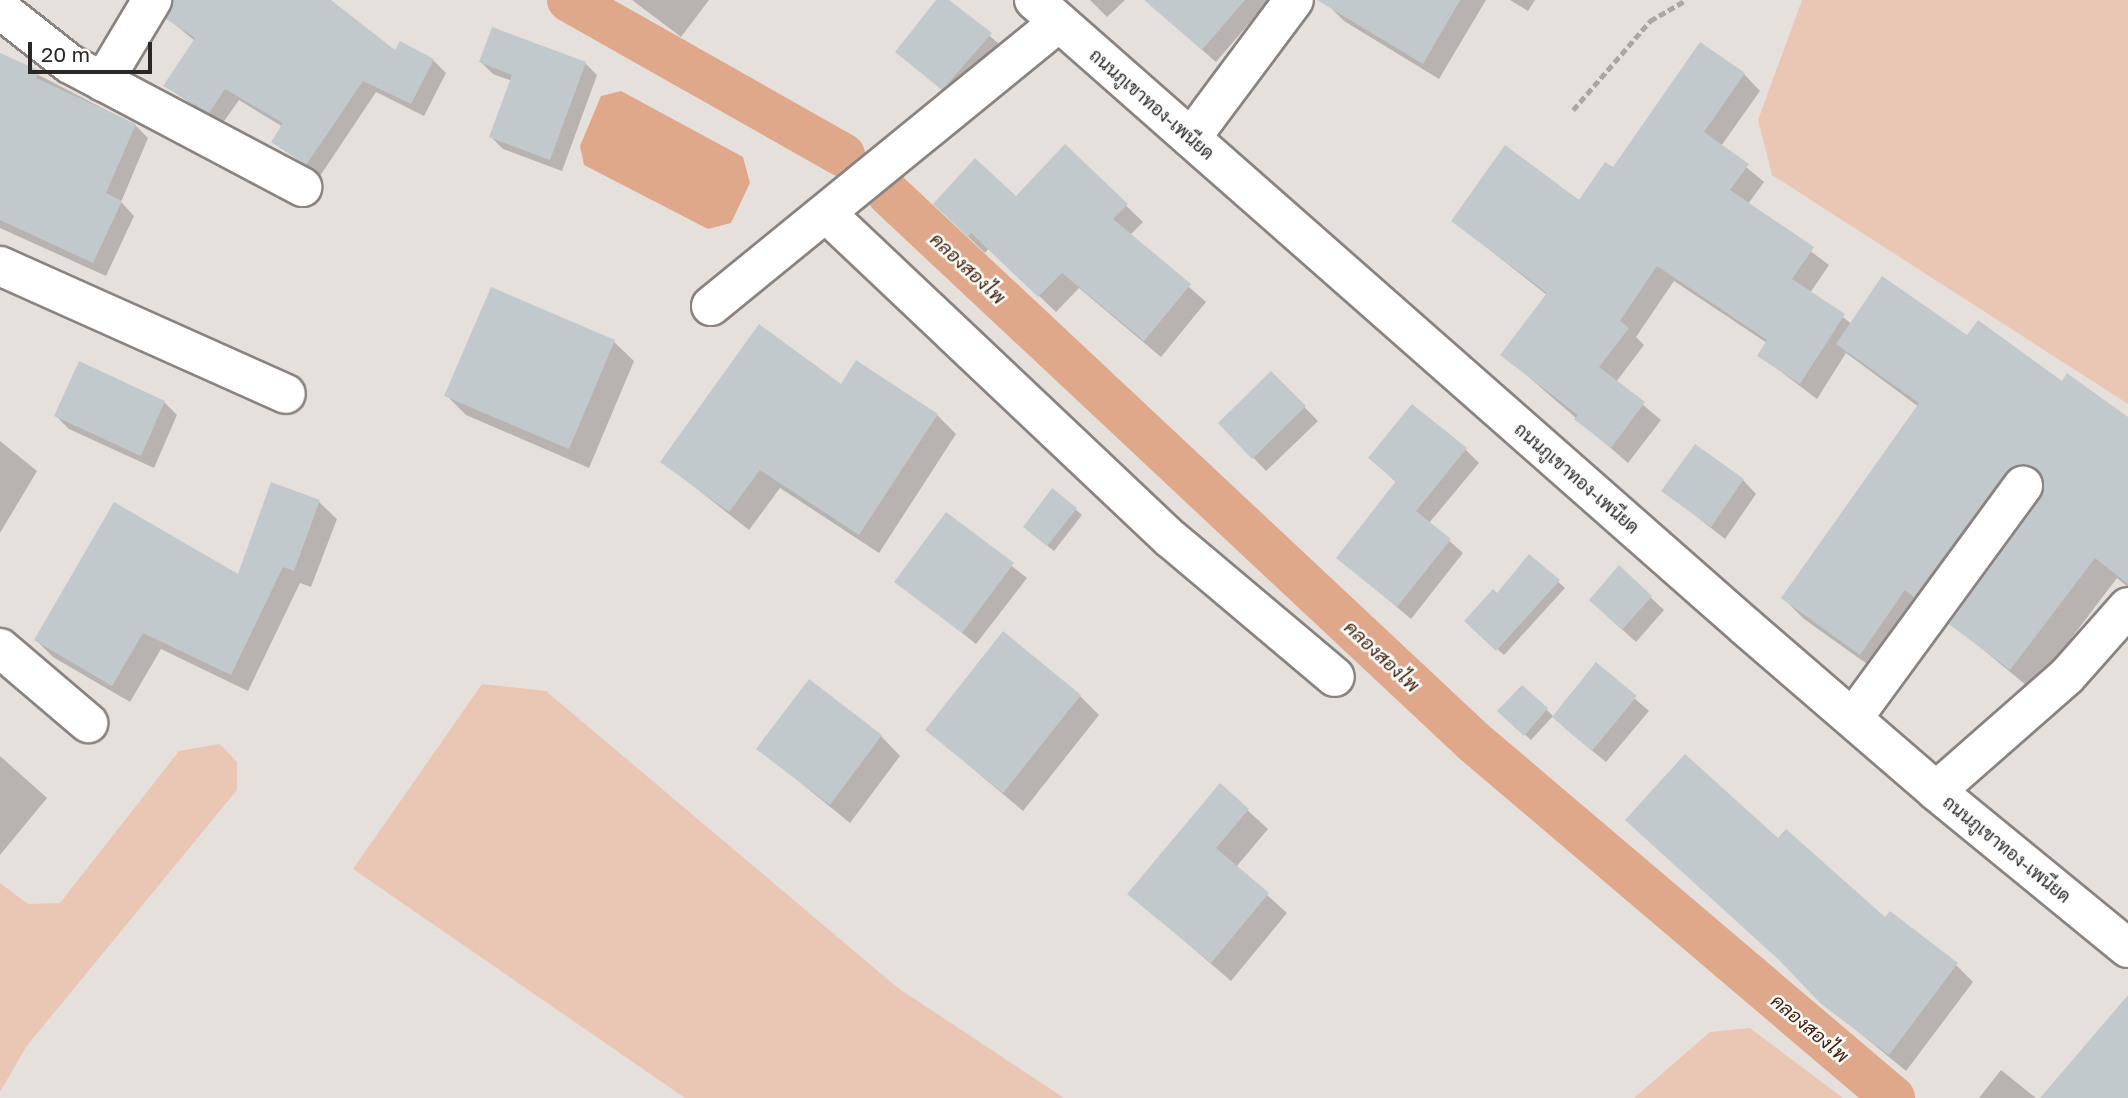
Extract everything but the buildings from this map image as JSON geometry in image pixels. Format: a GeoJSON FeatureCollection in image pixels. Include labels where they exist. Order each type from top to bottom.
{"type":"FeatureCollection","features":[{"type":"Feature","properties":{"kind":"street"},"geometry":{"type":"LineString","coordinates":[[103,82],[152,0]]}},
{"type":"Feature","properties":{"kind":"street"},"geometry":{"type":"LineString","coordinates":[[1191,138],[1294,0]]}},
{"type":"Feature","properties":{"kind":"street"},"geometry":{"type":"LineString","coordinates":[[0,9],[70,64],[302,187]]}},
{"type":"Feature","properties":{"kind":"street"},"geometry":{"type":"LineString","coordinates":[[711,306],[828,215],[1047,11]]}},
{"type":"Feature","properties":{"kind":"street","name":"ถนนภูเขาทอง-เพนียด"},"geometry":{"type":"LineString","coordinates":[[1047,11],[1936,791],[2128,948]]}},
{"type":"Feature","properties":{"kind":"street"},"geometry":{"type":"LineString","coordinates":[[828,215],[1171,539],[1335,677]]}},
{"type":"Feature","properties":{"kind":"street"},"geometry":{"type":"LineString","coordinates":[[0,266],[286,394]]}},
{"type":"Feature","properties":{"kind":"street"},"geometry":{"type":"LineString","coordinates":[[1853,718],[2024,486]]}},
{"type":"Feature","properties":{"kind":"street"},"geometry":{"type":"LineString","coordinates":[[1936,791],[2067,676],[2128,607]]}},
{"type":"Feature","properties":{"kind":"street"},"geometry":{"type":"LineString","coordinates":[[0,648],[88,723]]}},
{"type":"Feature","properties":{"kind":"path"},"geometry":{"type":"LineString","coordinates":[[1573,110],[1650,21],[1686,0]]}},
{"type":"Feature","properties":{"kind":"shaded area"},"geometry":{"type":"Polygon","coordinates":[[[1802,0],[2128,0],[2128,404],[1772,175],[1758,120],[1802,0]]]}},
{"type":"Feature","properties":{"kind":"shaded area"},"geometry":{"type":"Polygon","coordinates":[[[621,91],[743,157],[750,183],[731,223],[708,229],[584,165],[580,146],[601,96],[621,91]]]}},
{"type":"Feature","properties":{"kind":"shaded area"},"geometry":{"type":"Polygon","coordinates":[[[482,684],[546,691],[898,988],[1064,1098],[685,1098],[353,869],[482,684]]]}},
{"type":"Feature","properties":{"kind":"shaded area"},"geometry":{"type":"Polygon","coordinates":[[[220,744],[237,762],[237,790],[26,1047],[0,1092],[0,883],[28,904],[60,903],[179,751],[220,744]]]}},
{"type":"Feature","properties":{"kind":"shaded area"},"geometry":{"type":"Polygon","coordinates":[[[1750,1028],[1843,1098],[1634,1098],[1710,1032],[1750,1028]]]}},
{"type":"Feature","properties":{"kind":"waterway","name":"คลองสองไพ"},"geometry":{"type":"LineString","coordinates":[[569,0],[843,155]]}},
{"type":"Feature","properties":{"kind":"waterway","name":"คลองสองไพ"},"geometry":{"type":"LineString","coordinates":[[889,194],[1474,742],[1893,1098]]}}]}
